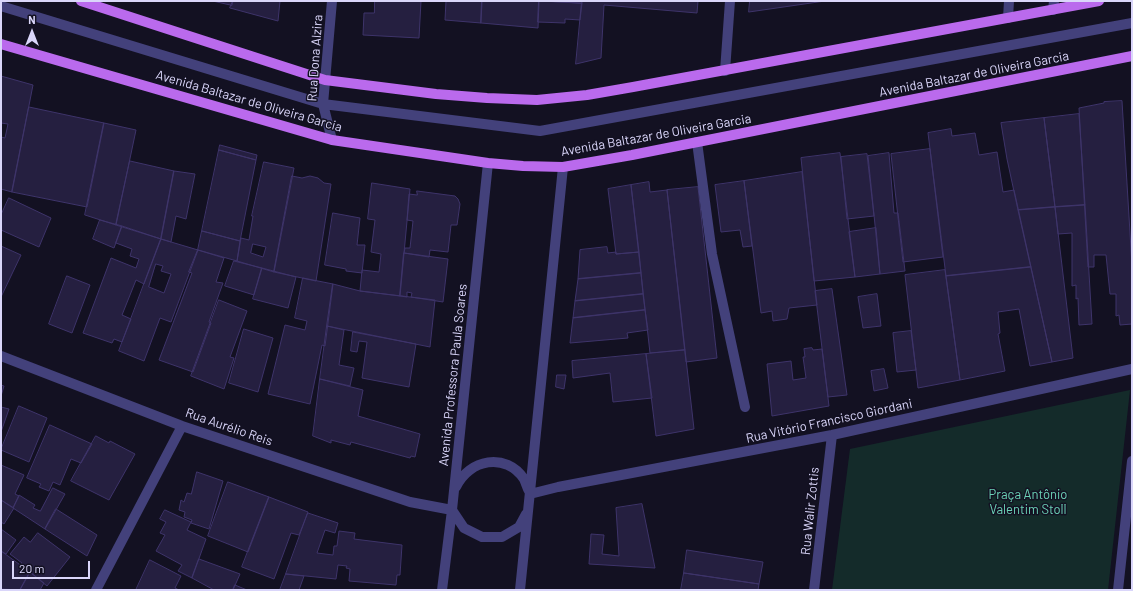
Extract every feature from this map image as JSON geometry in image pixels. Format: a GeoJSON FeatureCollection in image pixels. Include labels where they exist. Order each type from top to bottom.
{"type":"FeatureCollection","features":[{"type":"Feature","properties":{"kind":"main road"},"geometry":{"type":"LineString","coordinates":[[81,1],[326,80],[436,94],[537,100],[587,95],[725,71],[1008,18],[1054,5],[1099,1]]}},
{"type":"Feature","properties":{"kind":"main road","name":"Avenida Baltazar de Oliveira Garcia"},"geometry":{"type":"LineString","coordinates":[[1,44],[332,140],[488,163],[563,167],[632,155],[1132,56]]}},
{"type":"Feature","properties":{"kind":"street","name":"Rua Dona Alzira"},"geometry":{"type":"LineString","coordinates":[[332,1],[323,104],[332,140]]}},
{"type":"Feature","properties":{"kind":"street"},"geometry":{"type":"LineString","coordinates":[[725,71],[730,1]]}},
{"type":"Feature","properties":{"kind":"street"},"geometry":{"type":"LineString","coordinates":[[1008,18],[1009,1]]}},
{"type":"Feature","properties":{"kind":"street"},"geometry":{"type":"LineString","coordinates":[[1,6],[323,104],[540,131],[1132,23]]}},
{"type":"Feature","properties":{"kind":"street"},"geometry":{"type":"LineString","coordinates":[[697,142],[712,254],[745,407]]}},
{"type":"Feature","properties":{"kind":"street","name":"Avenida Professora Paula Soares"},"geometry":{"type":"LineString","coordinates":[[442,590],[452,510],[488,163]]}},
{"type":"Feature","properties":{"kind":"street"},"geometry":{"type":"LineString","coordinates":[[520,590],[563,167]]}},
{"type":"Feature","properties":{"kind":"street","name":"Rua Aurélio Reis"},"geometry":{"type":"LineString","coordinates":[[1,356],[182,426],[410,502],[452,510]]}},
{"type":"Feature","properties":{"kind":"street","name":"Rua Vitório Francisco Giordani"},"geometry":{"type":"LineString","coordinates":[[530,494],[558,487],[832,435],[1132,369]]}},
{"type":"Feature","properties":{"kind":"street"},"geometry":{"type":"LineString","coordinates":[[96,590],[182,426]]}},
{"type":"Feature","properties":{"kind":"street","name":"Rua Walir Zottis"},"geometry":{"type":"LineString","coordinates":[[814,590],[832,435]]}},
{"type":"Feature","properties":{"kind":"street"},"geometry":{"type":"LineString","coordinates":[[1118,590],[1132,461]]}},
{"type":"Feature","properties":{"kind":"street"},"geometry":{"type":"LineString","coordinates":[[454,490],[460,477],[472,467],[486,462],[500,462],[514,469],[524,480],[530,494]]}},
{"type":"Feature","properties":{"kind":"street"},"geometry":{"type":"LineString","coordinates":[[452,510],[464,528],[482,537],[502,537],[519,527],[529,510]]}},
{"type":"Feature","properties":{"kind":"green space","name":"Praça Antônio Valentim Stoll"},"geometry":{"type":"Polygon","coordinates":[[[1130,390],[1108,590],[832,590],[850,449],[1130,390]]]}},
{"type":"Feature","properties":{"kind":"building"},"geometry":{"type":"Polygon","coordinates":[[[213,1],[233,1],[232,5],[213,1]]]}},
{"type":"Feature","properties":{"kind":"building"},"geometry":{"type":"Polygon","coordinates":[[[233,1],[280,1],[278,21],[230,8],[233,1]]]}},
{"type":"Feature","properties":{"kind":"building"},"geometry":{"type":"Polygon","coordinates":[[[375,1],[421,1],[419,38],[363,35],[364,13],[374,13],[375,1]]]}},
{"type":"Feature","properties":{"kind":"building"},"geometry":{"type":"Polygon","coordinates":[[[446,1],[482,1],[481,23],[445,20],[446,1]]]}},
{"type":"Feature","properties":{"kind":"building"},"geometry":{"type":"Polygon","coordinates":[[[482,1],[539,1],[538,28],[481,23],[482,1]]]}},
{"type":"Feature","properties":{"kind":"building"},"geometry":{"type":"Polygon","coordinates":[[[539,1],[582,3],[580,20],[565,19],[565,23],[538,22],[539,1]]]}},
{"type":"Feature","properties":{"kind":"building"},"geometry":{"type":"Polygon","coordinates":[[[545,1],[582,1],[582,3],[545,1]]]}},
{"type":"Feature","properties":{"kind":"building"},"geometry":{"type":"Polygon","coordinates":[[[582,1],[698,1],[697,13],[604,5],[601,58],[576,64],[582,1]]]}},
{"type":"Feature","properties":{"kind":"building"},"geometry":{"type":"Polygon","coordinates":[[[750,1],[825,1],[749,12],[750,1]]]}},
{"type":"Feature","properties":{"kind":"building"},"geometry":{"type":"Polygon","coordinates":[[[1,76],[33,85],[12,192],[1,189],[1,137],[5,138],[8,124],[1,123],[1,76]]]}},
{"type":"Feature","properties":{"kind":"building"},"geometry":{"type":"Polygon","coordinates":[[[1122,101],[1132,266],[1132,324],[1120,325],[1119,315],[1116,316],[1116,294],[1110,294],[1106,255],[1094,255],[1094,267],[1088,267],[1079,108],[1104,102],[1122,101]]]}},
{"type":"Feature","properties":{"kind":"building"},"geometry":{"type":"Polygon","coordinates":[[[29,107],[104,123],[87,207],[12,192],[29,107]]]}},
{"type":"Feature","properties":{"kind":"building"},"geometry":{"type":"Polygon","coordinates":[[[1079,114],[1085,205],[1055,207],[1044,118],[1079,114]]]}},
{"type":"Feature","properties":{"kind":"building"},"geometry":{"type":"Polygon","coordinates":[[[1044,118],[1055,207],[1018,210],[1001,123],[1044,118]]]}},
{"type":"Feature","properties":{"kind":"building"},"geometry":{"type":"Polygon","coordinates":[[[104,123],[136,130],[116,225],[85,215],[104,123]]]}},
{"type":"Feature","properties":{"kind":"building"},"geometry":{"type":"Polygon","coordinates":[[[951,129],[952,136],[975,133],[979,155],[997,152],[1003,192],[1014,190],[1031,267],[946,276],[928,133],[951,129]]]}},
{"type":"Feature","properties":{"kind":"building"},"geometry":{"type":"Polygon","coordinates":[[[220,145],[257,155],[256,160],[219,150],[220,145]]]}},
{"type":"Feature","properties":{"kind":"building"},"geometry":{"type":"Polygon","coordinates":[[[930,149],[943,257],[903,262],[891,154],[930,149]]]}},
{"type":"Feature","properties":{"kind":"building"},"geometry":{"type":"Polygon","coordinates":[[[219,150],[256,160],[240,241],[202,231],[219,150]]]}},
{"type":"Feature","properties":{"kind":"building"},"geometry":{"type":"Polygon","coordinates":[[[840,153],[855,277],[814,281],[801,158],[840,153]]]}},
{"type":"Feature","properties":{"kind":"building"},"geometry":{"type":"Polygon","coordinates":[[[889,153],[894,213],[898,213],[905,271],[880,274],[868,156],[889,153]]]}},
{"type":"Feature","properties":{"kind":"building"},"geometry":{"type":"Polygon","coordinates":[[[867,154],[874,216],[847,219],[841,157],[867,154]]]}},
{"type":"Feature","properties":{"kind":"building"},"geometry":{"type":"Polygon","coordinates":[[[130,161],[174,171],[161,239],[116,225],[130,161]]]}},
{"type":"Feature","properties":{"kind":"building"},"geometry":{"type":"Polygon","coordinates":[[[264,162],[294,168],[274,272],[237,261],[241,238],[249,240],[252,216],[264,162]],[[253,244],[251,253],[263,257],[266,247],[253,244]]]}},
{"type":"Feature","properties":{"kind":"building"},"geometry":{"type":"Polygon","coordinates":[[[174,171],[195,174],[186,219],[176,216],[171,242],[161,239],[174,171]]]}},
{"type":"Feature","properties":{"kind":"building"},"geometry":{"type":"Polygon","coordinates":[[[802,172],[817,305],[789,308],[787,319],[773,321],[772,311],[761,313],[744,181],[802,172]]]}},
{"type":"Feature","properties":{"kind":"building"},"geometry":{"type":"Polygon","coordinates":[[[292,176],[302,178],[310,176],[318,178],[324,183],[331,184],[316,281],[274,272],[292,176]]]}},
{"type":"Feature","properties":{"kind":"building"},"geometry":{"type":"Polygon","coordinates":[[[744,181],[752,246],[743,247],[740,230],[721,232],[715,185],[744,181]]]}},
{"type":"Feature","properties":{"kind":"building"},"geometry":{"type":"Polygon","coordinates":[[[649,182],[650,192],[667,190],[685,350],[650,353],[631,185],[649,182]]]}},
{"type":"Feature","properties":{"kind":"building"},"geometry":{"type":"Polygon","coordinates":[[[372,183],[410,189],[400,296],[360,291],[362,270],[379,272],[381,254],[371,252],[375,220],[368,219],[372,183]]]}},
{"type":"Feature","properties":{"kind":"building"},"geometry":{"type":"Polygon","coordinates":[[[631,185],[639,252],[616,254],[608,189],[631,185]]]}},
{"type":"Feature","properties":{"kind":"building"},"geometry":{"type":"Polygon","coordinates":[[[698,187],[717,358],[686,362],[667,190],[698,187]]]}},
{"type":"Feature","properties":{"kind":"building"},"geometry":{"type":"Polygon","coordinates":[[[417,191],[455,196],[458,199],[460,204],[457,225],[451,225],[448,252],[430,250],[429,257],[404,253],[405,248],[410,248],[413,221],[407,220],[409,194],[417,195],[417,191]]]}},
{"type":"Feature","properties":{"kind":"building"},"geometry":{"type":"Polygon","coordinates":[[[9,198],[51,218],[39,247],[1,230],[1,215],[9,198]]]}},
{"type":"Feature","properties":{"kind":"building"},"geometry":{"type":"Polygon","coordinates":[[[1085,205],[1092,324],[1079,325],[1076,285],[1072,286],[1072,233],[1058,234],[1055,207],[1085,205]]]}},
{"type":"Feature","properties":{"kind":"building"},"geometry":{"type":"Polygon","coordinates":[[[1055,207],[1073,358],[1052,362],[1018,210],[1055,207]]]}},
{"type":"Feature","properties":{"kind":"building"},"geometry":{"type":"Polygon","coordinates":[[[333,213],[360,218],[357,245],[365,245],[362,273],[346,271],[346,269],[325,265],[333,213]]]}},
{"type":"Feature","properties":{"kind":"building"},"geometry":{"type":"Polygon","coordinates":[[[100,220],[122,226],[114,248],[93,239],[100,220]]]}},
{"type":"Feature","properties":{"kind":"building"},"geometry":{"type":"Polygon","coordinates":[[[122,226],[161,239],[144,284],[136,280],[122,315],[131,319],[122,342],[114,339],[112,343],[83,333],[111,258],[136,268],[139,259],[130,256],[132,249],[116,243],[122,226]]]}},
{"type":"Feature","properties":{"kind":"building"},"geometry":{"type":"Polygon","coordinates":[[[876,228],[880,274],[855,277],[849,232],[876,228]]]}},
{"type":"Feature","properties":{"kind":"building"},"geometry":{"type":"Polygon","coordinates":[[[202,231],[240,241],[237,261],[198,250],[202,231]]]}},
{"type":"Feature","properties":{"kind":"building"},"geometry":{"type":"Polygon","coordinates":[[[161,239],[198,250],[171,322],[160,318],[144,361],[119,351],[161,239]],[[156,264],[149,287],[164,293],[171,274],[161,271],[163,266],[156,264]]]}},
{"type":"Feature","properties":{"kind":"building"},"geometry":{"type":"Polygon","coordinates":[[[1,246],[21,255],[1,297],[1,246]]]}},
{"type":"Feature","properties":{"kind":"building"},"geometry":{"type":"Polygon","coordinates":[[[607,247],[608,253],[616,252],[616,254],[639,252],[641,273],[578,279],[580,250],[607,247]]]}},
{"type":"Feature","properties":{"kind":"building"},"geometry":{"type":"Polygon","coordinates":[[[198,250],[224,258],[216,282],[223,283],[209,322],[211,323],[193,372],[159,360],[192,273],[189,272],[198,250]]]}},
{"type":"Feature","properties":{"kind":"building"},"geometry":{"type":"Polygon","coordinates":[[[404,253],[448,259],[443,302],[411,297],[412,293],[407,292],[407,297],[400,296],[404,253]]]}},
{"type":"Feature","properties":{"kind":"building"},"geometry":{"type":"Polygon","coordinates":[[[234,261],[262,268],[254,295],[225,286],[234,261]]]}},
{"type":"Feature","properties":{"kind":"building"},"geometry":{"type":"Polygon","coordinates":[[[1031,267],[1052,362],[1030,366],[1019,309],[998,312],[1000,333],[998,334],[1005,371],[960,380],[946,276],[1031,267]]]}},
{"type":"Feature","properties":{"kind":"building"},"geometry":{"type":"Polygon","coordinates":[[[262,268],[296,277],[288,308],[253,299],[262,268]]]}},
{"type":"Feature","properties":{"kind":"building"},"geometry":{"type":"Polygon","coordinates":[[[945,270],[960,380],[918,388],[905,275],[945,270]]]}},
{"type":"Feature","properties":{"kind":"building"},"geometry":{"type":"Polygon","coordinates":[[[641,273],[643,294],[575,301],[578,279],[641,273]]]}},
{"type":"Feature","properties":{"kind":"building"},"geometry":{"type":"Polygon","coordinates":[[[67,276],[90,285],[72,333],[49,324],[67,276]]]}},
{"type":"Feature","properties":{"kind":"building"},"geometry":{"type":"Polygon","coordinates":[[[303,278],[333,284],[325,346],[322,345],[310,404],[268,394],[285,325],[305,330],[307,321],[295,318],[303,278]]]}},
{"type":"Feature","properties":{"kind":"building"},"geometry":{"type":"Polygon","coordinates":[[[333,284],[360,291],[435,300],[430,347],[327,326],[333,284]]]}},
{"type":"Feature","properties":{"kind":"building"},"geometry":{"type":"Polygon","coordinates":[[[832,289],[847,395],[828,397],[815,291],[832,289]]]}},
{"type":"Feature","properties":{"kind":"building"},"geometry":{"type":"Polygon","coordinates":[[[643,294],[645,310],[573,318],[575,301],[643,294]]]}},
{"type":"Feature","properties":{"kind":"building"},"geometry":{"type":"Polygon","coordinates":[[[877,294],[881,326],[863,328],[858,297],[877,294]]]}},
{"type":"Feature","properties":{"kind":"building"},"geometry":{"type":"Polygon","coordinates":[[[219,300],[247,311],[230,357],[234,358],[224,389],[191,376],[219,300]]]}},
{"type":"Feature","properties":{"kind":"building"},"geometry":{"type":"Polygon","coordinates":[[[645,310],[648,330],[627,333],[628,338],[570,343],[573,318],[645,310]]]}},
{"type":"Feature","properties":{"kind":"building"},"geometry":{"type":"Polygon","coordinates":[[[327,326],[344,330],[339,365],[354,368],[350,386],[320,379],[327,326]]]}},
{"type":"Feature","properties":{"kind":"building"},"geometry":{"type":"Polygon","coordinates":[[[244,329],[273,338],[258,392],[229,383],[244,329]]]}},
{"type":"Feature","properties":{"kind":"building"},"geometry":{"type":"Polygon","coordinates":[[[911,331],[916,370],[897,372],[893,333],[911,331]]]}},
{"type":"Feature","properties":{"kind":"building"},"geometry":{"type":"Polygon","coordinates":[[[353,332],[416,344],[409,387],[362,378],[367,342],[359,341],[357,352],[351,351],[353,332]]]}},
{"type":"Feature","properties":{"kind":"building"},"geometry":{"type":"Polygon","coordinates":[[[812,348],[813,350],[822,349],[829,406],[772,416],[767,364],[791,361],[793,380],[806,378],[803,357],[805,357],[804,349],[812,348]]]}},
{"type":"Feature","properties":{"kind":"building"},"geometry":{"type":"Polygon","coordinates":[[[685,350],[694,429],[656,436],[646,354],[685,350]]]}},
{"type":"Feature","properties":{"kind":"building"},"geometry":{"type":"Polygon","coordinates":[[[646,354],[652,398],[613,402],[610,373],[573,378],[572,361],[646,354]]]}},
{"type":"Feature","properties":{"kind":"building"},"geometry":{"type":"Polygon","coordinates":[[[884,369],[888,388],[874,391],[871,371],[884,369]]]}},
{"type":"Feature","properties":{"kind":"building"},"geometry":{"type":"Polygon","coordinates":[[[557,375],[566,375],[564,389],[556,387],[557,375]]]}},
{"type":"Feature","properties":{"kind":"building"},"geometry":{"type":"Polygon","coordinates":[[[320,379],[363,390],[358,416],[420,434],[415,457],[411,456],[410,458],[351,442],[350,445],[331,440],[331,443],[313,436],[320,379]]]}},
{"type":"Feature","properties":{"kind":"building"},"geometry":{"type":"Polygon","coordinates":[[[1,385],[4,386],[1,396],[1,385]]]}},
{"type":"Feature","properties":{"kind":"building"},"geometry":{"type":"Polygon","coordinates":[[[19,406],[47,418],[29,462],[1,450],[19,406]]]}},
{"type":"Feature","properties":{"kind":"building"},"geometry":{"type":"Polygon","coordinates":[[[1,407],[9,409],[1,432],[1,407]]]}},
{"type":"Feature","properties":{"kind":"building"},"geometry":{"type":"Polygon","coordinates":[[[50,425],[92,444],[81,463],[71,459],[60,485],[53,482],[49,491],[39,487],[41,484],[27,478],[50,425]]]}},
{"type":"Feature","properties":{"kind":"building"},"geometry":{"type":"Polygon","coordinates":[[[96,436],[109,443],[110,441],[135,454],[109,500],[71,481],[96,436]]]}},
{"type":"Feature","properties":{"kind":"building"},"geometry":{"type":"Polygon","coordinates":[[[1,465],[24,475],[15,494],[19,496],[13,508],[1,500],[1,465]]]}},
{"type":"Feature","properties":{"kind":"building"},"geometry":{"type":"Polygon","coordinates":[[[197,472],[223,481],[209,529],[191,523],[192,520],[184,517],[185,512],[179,510],[181,500],[184,502],[187,493],[191,494],[197,472]]]}},
{"type":"Feature","properties":{"kind":"building"},"geometry":{"type":"Polygon","coordinates":[[[228,482],[269,497],[248,552],[208,536],[228,482]]]}},
{"type":"Feature","properties":{"kind":"building"},"geometry":{"type":"Polygon","coordinates":[[[53,488],[65,494],[45,529],[13,508],[19,495],[35,505],[33,508],[40,511],[53,488]]]}},
{"type":"Feature","properties":{"kind":"building"},"geometry":{"type":"Polygon","coordinates":[[[269,497],[308,512],[299,535],[291,533],[274,579],[242,567],[269,497]]]}},
{"type":"Feature","properties":{"kind":"building"},"geometry":{"type":"Polygon","coordinates":[[[1,500],[14,508],[4,524],[1,522],[1,500]]]}},
{"type":"Feature","properties":{"kind":"building"},"geometry":{"type":"Polygon","coordinates":[[[642,504],[655,568],[589,564],[591,534],[604,535],[602,554],[619,556],[616,508],[642,504]]]}},
{"type":"Feature","properties":{"kind":"building"},"geometry":{"type":"Polygon","coordinates":[[[56,509],[97,535],[87,556],[45,529],[56,509]]]}},
{"type":"Feature","properties":{"kind":"building"},"geometry":{"type":"Polygon","coordinates":[[[165,510],[191,522],[187,530],[206,539],[192,578],[178,571],[182,565],[156,551],[165,535],[160,533],[166,522],[160,519],[165,510]]]}},
{"type":"Feature","properties":{"kind":"building"},"geometry":{"type":"Polygon","coordinates":[[[308,513],[338,523],[335,533],[325,530],[317,553],[333,555],[334,546],[337,546],[339,531],[355,533],[354,539],[402,545],[400,575],[397,575],[396,585],[349,581],[350,569],[346,568],[347,566],[338,565],[336,579],[286,574],[308,513]]]}},
{"type":"Feature","properties":{"kind":"building"},"geometry":{"type":"Polygon","coordinates":[[[1,529],[16,540],[6,554],[1,551],[1,529]]]}},
{"type":"Feature","properties":{"kind":"building"},"geometry":{"type":"Polygon","coordinates":[[[38,533],[70,557],[47,586],[10,554],[24,537],[30,542],[38,533]]]}},
{"type":"Feature","properties":{"kind":"building"},"geometry":{"type":"Polygon","coordinates":[[[687,550],[763,562],[759,584],[684,573],[687,550]]]}},
{"type":"Feature","properties":{"kind":"building"},"geometry":{"type":"Polygon","coordinates":[[[1,551],[30,572],[20,590],[1,589],[1,551]]]}},
{"type":"Feature","properties":{"kind":"building"},"geometry":{"type":"Polygon","coordinates":[[[199,559],[240,574],[233,590],[214,590],[192,578],[199,559]]]}},
{"type":"Feature","properties":{"kind":"building"},"geometry":{"type":"Polygon","coordinates":[[[150,560],[181,576],[175,588],[179,590],[136,590],[150,560]]]}},
{"type":"Feature","properties":{"kind":"building"},"geometry":{"type":"Polygon","coordinates":[[[30,572],[44,583],[40,590],[20,590],[30,572]]]}},
{"type":"Feature","properties":{"kind":"building"},"geometry":{"type":"Polygon","coordinates":[[[684,573],[759,584],[758,590],[681,590],[684,573]]]}},
{"type":"Feature","properties":{"kind":"building"},"geometry":{"type":"Polygon","coordinates":[[[286,574],[304,576],[299,590],[280,590],[286,574]]]}},
{"type":"Feature","properties":{"kind":"building"},"geometry":{"type":"Polygon","coordinates":[[[235,585],[247,590],[233,590],[235,585]]]}}]}
